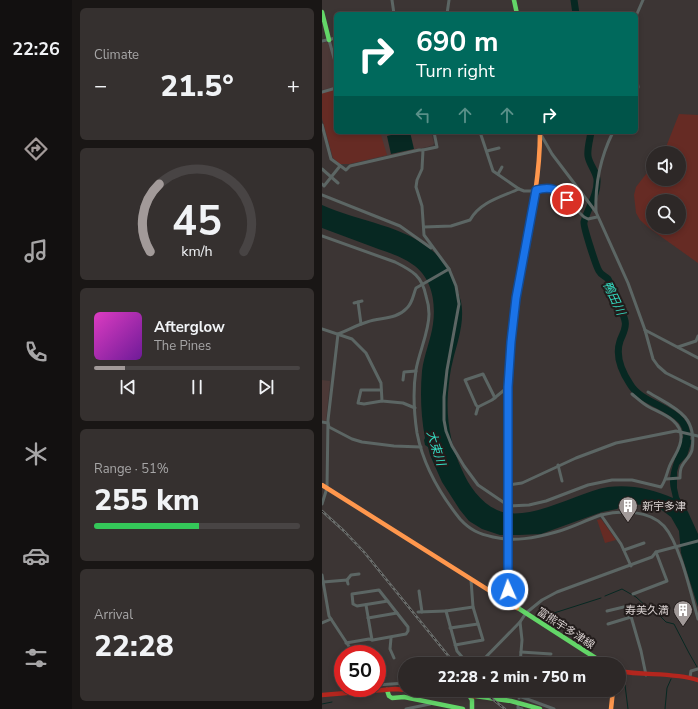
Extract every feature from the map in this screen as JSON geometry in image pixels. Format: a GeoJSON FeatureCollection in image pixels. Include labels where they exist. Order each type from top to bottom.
{"type":"FeatureCollection","features":[{"type":"Feature","properties":{"kind":"main road"},"geometry":{"type":"LineString","coordinates":[[514,0],[517,12]]}},
{"type":"Feature","properties":{"kind":"main road"},"geometry":{"type":"LineString","coordinates":[[322,12],[329,40]]}},
{"type":"Feature","properties":{"kind":"main road","name":"富熊宇多津線"},"geometry":{"type":"LineString","coordinates":[[540,134],[540,153],[536,190],[513,318],[508,387],[508,584],[510,594],[518,608],[594,657]]}},
{"type":"Feature","properties":{"kind":"main road"},"geometry":{"type":"LineString","coordinates":[[324,486],[471,580],[526,613]]}},
{"type":"Feature","properties":{"kind":"main road"},"geometry":{"type":"LineString","coordinates":[[626,672],[646,675],[690,677],[698,680]]}},
{"type":"Feature","properties":{"kind":"main road"},"geometry":{"type":"LineString","coordinates":[[398,690],[387,690],[389,696],[392,698],[404,697],[435,702],[463,709]]}},
{"type":"Feature","properties":{"kind":"main road"},"geometry":{"type":"LineString","coordinates":[[322,695],[334,693]]}},
{"type":"Feature","properties":{"kind":"main road"},"geometry":{"type":"LineString","coordinates":[[469,697],[472,700],[472,709]]}},
{"type":"Feature","properties":{"kind":"main road"},"geometry":{"type":"LineString","coordinates":[[482,697],[511,701],[540,709]]}},
{"type":"Feature","properties":{"kind":"main road"},"geometry":{"type":"LineString","coordinates":[[611,709],[612,697]]}},
{"type":"Feature","properties":{"kind":"street"},"geometry":{"type":"LineString","coordinates":[[392,0],[394,12]]}},
{"type":"Feature","properties":{"kind":"street"},"geometry":{"type":"LineString","coordinates":[[447,12],[449,0]]}},
{"type":"Feature","properties":{"kind":"street"},"geometry":{"type":"LineString","coordinates":[[638,12],[643,0]]}},
{"type":"Feature","properties":{"kind":"street"},"geometry":{"type":"LineString","coordinates":[[322,41],[334,39]]}},
{"type":"Feature","properties":{"kind":"street"},"geometry":{"type":"LineString","coordinates":[[329,40],[334,57]]}},
{"type":"Feature","properties":{"kind":"street"},"geometry":{"type":"LineString","coordinates":[[322,92],[334,89]]}},
{"type":"Feature","properties":{"kind":"street"},"geometry":{"type":"LineString","coordinates":[[322,125],[331,159],[346,170],[350,166],[437,146],[434,134]]}},
{"type":"Feature","properties":{"kind":"street"},"geometry":{"type":"LineString","coordinates":[[481,134],[493,171],[519,189],[530,191],[543,188],[556,190],[584,217],[588,219],[598,217]]}},
{"type":"Feature","properties":{"kind":"street"},"geometry":{"type":"LineString","coordinates":[[541,134],[552,154],[596,212]]}},
{"type":"Feature","properties":{"kind":"street"},"geometry":{"type":"LineString","coordinates":[[612,134],[602,161],[596,212],[628,283],[645,330],[653,359],[666,373],[698,389]]}},
{"type":"Feature","properties":{"kind":"street"},"geometry":{"type":"LineString","coordinates":[[487,151],[499,148]]}},
{"type":"Feature","properties":{"kind":"street"},"geometry":{"type":"LineString","coordinates":[[423,150],[422,169],[417,180],[416,187],[422,206],[424,237],[449,270],[456,286],[459,304],[447,370],[444,397],[444,420],[446,432],[457,456],[478,485],[509,507],[529,505],[546,501],[588,485],[612,480],[632,480],[662,487],[671,462],[679,449],[681,432],[672,420],[641,402],[632,394]]}},
{"type":"Feature","properties":{"kind":"street"},"geometry":{"type":"LineString","coordinates":[[322,184],[324,186],[340,166]]}},
{"type":"Feature","properties":{"kind":"street"},"geometry":{"type":"LineString","coordinates":[[498,174],[502,167]]}},
{"type":"Feature","properties":{"kind":"street"},"geometry":{"type":"LineString","coordinates":[[322,169],[338,183]]}},
{"type":"Feature","properties":{"kind":"street"},"geometry":{"type":"LineString","coordinates":[[424,227],[451,226],[470,220],[474,213],[482,206],[519,189]]}},
{"type":"Feature","properties":{"kind":"street"},"geometry":{"type":"LineString","coordinates":[[322,195],[400,226],[434,250]]}},
{"type":"Feature","properties":{"kind":"street"},"geometry":{"type":"LineString","coordinates":[[322,236],[395,262],[413,273],[425,284],[429,314],[416,371],[415,408],[417,433],[430,471],[440,491],[468,528],[487,536],[508,538],[536,537],[557,532],[601,515],[612,513],[632,512],[652,517],[664,526],[676,547],[698,619]]}},
{"type":"Feature","properties":{"kind":"street"},"geometry":{"type":"LineString","coordinates":[[338,334],[369,321],[394,317],[402,313],[409,307],[416,288],[449,270]]}},
{"type":"Feature","properties":{"kind":"street"},"geometry":{"type":"LineString","coordinates":[[358,302],[361,324]]}},
{"type":"Feature","properties":{"kind":"street"},"geometry":{"type":"LineString","coordinates":[[322,329],[352,339],[366,352],[379,378],[382,401]]}},
{"type":"Feature","properties":{"kind":"street"},"geometry":{"type":"LineString","coordinates":[[645,330],[698,358]]}},
{"type":"Feature","properties":{"kind":"street"},"geometry":{"type":"LineString","coordinates":[[322,504],[328,423],[338,334]]}},
{"type":"Feature","properties":{"kind":"street"},"geometry":{"type":"LineString","coordinates":[[678,347],[696,341],[698,336]]}},
{"type":"Feature","properties":{"kind":"street"},"geometry":{"type":"LineString","coordinates":[[403,380],[404,372],[416,371]]}},
{"type":"Feature","properties":{"kind":"street"},"geometry":{"type":"LineString","coordinates":[[478,407],[465,380],[483,374],[495,398]]}},
{"type":"Feature","properties":{"kind":"street"},"geometry":{"type":"LineString","coordinates":[[476,414],[478,407],[495,398],[508,387]]}},
{"type":"Feature","properties":{"kind":"street"},"geometry":{"type":"LineString","coordinates":[[381,390],[361,390],[358,403],[364,404],[382,401],[403,403],[415,408]]}},
{"type":"Feature","properties":{"kind":"street"},"geometry":{"type":"LineString","coordinates":[[648,392],[681,410],[691,423],[696,436],[692,451],[682,466],[680,478],[666,479]]}},
{"type":"Feature","properties":{"kind":"street"},"geometry":{"type":"LineString","coordinates":[[322,422],[328,423]]}},
{"type":"Feature","properties":{"kind":"street"},"geometry":{"type":"LineString","coordinates":[[328,423],[329,427],[362,442],[394,446],[421,447]]}},
{"type":"Feature","properties":{"kind":"street"},"geometry":{"type":"LineString","coordinates":[[508,485],[522,483],[558,465],[616,443],[676,431],[696,436]]}},
{"type":"Feature","properties":{"kind":"street"},"geometry":{"type":"LineString","coordinates":[[558,465],[562,481]]}},
{"type":"Feature","properties":{"kind":"street"},"geometry":{"type":"LineString","coordinates":[[601,515],[618,539],[631,566]]}},
{"type":"Feature","properties":{"kind":"street"},"geometry":{"type":"LineString","coordinates":[[486,657],[520,622],[526,613],[548,596],[631,566],[652,557],[656,552],[698,541]]}},
{"type":"Feature","properties":{"kind":"street"},"geometry":{"type":"LineString","coordinates":[[624,550],[644,543]]}},
{"type":"Feature","properties":{"kind":"street"},"geometry":{"type":"LineString","coordinates":[[633,594],[667,581],[656,552]]}},
{"type":"Feature","properties":{"kind":"street"},"geometry":{"type":"LineString","coordinates":[[323,582],[347,580],[351,575],[359,574]]}},
{"type":"Feature","properties":{"kind":"street"},"geometry":{"type":"LineString","coordinates":[[322,575],[326,604],[331,619],[346,643],[369,639],[390,638],[406,634],[408,627],[388,601],[379,590],[352,594],[353,604],[357,606],[388,601]]}},
{"type":"Feature","properties":{"kind":"street"},"geometry":{"type":"LineString","coordinates":[[347,580],[348,584]]}},
{"type":"Feature","properties":{"kind":"street"},"geometry":{"type":"LineString","coordinates":[[455,644],[483,640],[473,607],[471,580]]}},
{"type":"Feature","properties":{"kind":"street"},"geometry":{"type":"LineString","coordinates":[[419,591],[422,612]]}},
{"type":"Feature","properties":{"kind":"street"},"geometry":{"type":"LineString","coordinates":[[366,605],[372,640]]}},
{"type":"Feature","properties":{"kind":"street"},"geometry":{"type":"LineString","coordinates":[[607,611],[628,606],[641,651],[646,675]]}},
{"type":"Feature","properties":{"kind":"street"},"geometry":{"type":"LineString","coordinates":[[418,612],[446,611],[473,607]]}},
{"type":"Feature","properties":{"kind":"street"},"geometry":{"type":"LineString","coordinates":[[446,611],[457,651],[462,657]]}},
{"type":"Feature","properties":{"kind":"street"},"geometry":{"type":"LineString","coordinates":[[368,618],[397,613]]}},
{"type":"Feature","properties":{"kind":"street"},"geometry":{"type":"LineString","coordinates":[[608,624],[631,617]]}},
{"type":"Feature","properties":{"kind":"street"},"geometry":{"type":"LineString","coordinates":[[322,623],[331,619]]}},
{"type":"Feature","properties":{"kind":"street"},"geometry":{"type":"LineString","coordinates":[[520,622],[522,630],[521,657]]}},
{"type":"Feature","properties":{"kind":"street"},"geometry":{"type":"LineString","coordinates":[[450,628],[478,624]]}},
{"type":"Feature","properties":{"kind":"street"},"geometry":{"type":"LineString","coordinates":[[390,638],[390,648],[394,658]]}},
{"type":"Feature","properties":{"kind":"street"},"geometry":{"type":"LineString","coordinates":[[521,652],[551,654]]}},
{"type":"Feature","properties":{"kind":"street"},"geometry":{"type":"LineString","coordinates":[[388,656],[392,654]]}},
{"type":"Feature","properties":{"kind":"street"},"geometry":{"type":"LineString","coordinates":[[690,677],[691,671],[698,669]]}},
{"type":"Feature","properties":{"kind":"street"},"geometry":{"type":"LineString","coordinates":[[386,686],[398,684]]}},
{"type":"Feature","properties":{"kind":"street"},"geometry":{"type":"LineString","coordinates":[[519,697],[554,709]]}},
{"type":"Feature","properties":{"kind":"street"},"geometry":{"type":"LineString","coordinates":[[406,709],[435,702],[433,709]]}},
{"type":"Feature","properties":{"kind":"shaded area"},"geometry":{"type":"Polygon","coordinates":[[[322,43],[330,43],[334,60],[334,87],[322,90],[322,43]]]}},
{"type":"Feature","properties":{"kind":"shaded area"},"geometry":{"type":"Polygon","coordinates":[[[334,90],[334,134],[381,134],[387,155],[349,164],[340,164],[333,158],[322,118],[322,93],[334,90]]]}},
{"type":"Feature","properties":{"kind":"shaded area"},"geometry":{"type":"Polygon","coordinates":[[[679,114],[698,115],[698,263],[657,234],[686,234],[686,194],[646,194],[646,225],[640,220],[636,213],[634,195],[636,187],[646,174],[646,186],[686,186],[686,146],[666,146],[679,114]]]}},
{"type":"Feature","properties":{"kind":"shaded area"},"geometry":{"type":"Polygon","coordinates":[[[322,118],[334,130],[334,134],[432,134],[434,143],[433,145],[427,147],[349,164],[333,158],[322,118]]]}},
{"type":"Feature","properties":{"kind":"shaded area"},"geometry":{"type":"Polygon","coordinates":[[[322,380],[330,381],[326,421],[322,420],[322,380]]]}},
{"type":"Feature","properties":{"kind":"shaded area"},"geometry":{"type":"Polygon","coordinates":[[[601,519],[616,540],[605,543],[597,520],[601,519]]]}},
{"type":"Feature","properties":{"kind":"water"},"geometry":{"type":"Polygon","coordinates":[[[395,134],[410,134],[414,149],[391,154],[387,136],[395,134]]]}},
{"type":"Feature","properties":{"kind":"water","name":"大束川"},"geometry":{"type":"Polygon","coordinates":[[[322,205],[410,236],[435,253],[449,271],[461,300],[462,307],[461,329],[450,372],[448,413],[450,433],[458,461],[468,482],[480,498],[491,507],[509,513],[523,513],[552,506],[596,490],[616,486],[641,488],[658,492],[673,498],[670,476],[673,465],[682,438],[692,440],[687,456],[679,465],[677,472],[677,488],[679,497],[698,534],[698,607],[681,553],[679,531],[671,517],[659,508],[648,504],[621,506],[617,509],[602,512],[541,534],[500,535],[482,529],[469,521],[442,482],[424,440],[421,405],[422,371],[434,316],[433,299],[428,283],[419,269],[403,259],[322,228],[322,205]]]}},
{"type":"Feature","properties":{"kind":"waterway","name":"鴨田川"},"geometry":{"type":"LineString","coordinates":[[574,0],[576,12]]}},
{"type":"Feature","properties":{"kind":"waterway","name":"鴨田川"},"geometry":{"type":"LineString","coordinates":[[591,134],[588,156],[597,179],[597,185],[584,225],[597,268],[610,282],[625,321],[625,329],[620,341],[618,352],[620,364],[630,384],[637,392],[646,399],[677,416],[687,433],[685,446]]}},
{"type":"Feature","properties":{"kind":"waterway"},"geometry":{"type":"LineString","coordinates":[[605,596],[622,589],[636,597],[649,609],[656,612],[666,622],[674,624],[697,667]]}},
{"type":"Feature","properties":{"kind":"waterway"},"geometry":{"type":"LineString","coordinates":[[554,613],[601,598]]}},
{"type":"Feature","properties":{"kind":"waterway"},"geometry":{"type":"LineString","coordinates":[[665,709],[667,688],[671,679]]}},
{"type":"Feature","properties":{"kind":"waterway"},"geometry":{"type":"LineString","coordinates":[[626,693],[628,709]]}},
{"type":"Feature","properties":{"kind":"waterway"},"geometry":{"type":"LineString","coordinates":[[322,704],[332,702]]}},
{"type":"Feature","properties":{"kind":"tunnel"},"geometry":{"type":"LineString","coordinates":[[504,559],[511,559]]}},
{"type":"Feature","properties":{"kind":"railway"},"geometry":{"type":"LineString","coordinates":[[322,511],[364,552],[449,657]]}},
{"type":"Feature","properties":{"kind":"railway"},"geometry":{"type":"LineString","coordinates":[[490,697],[505,709]]}},
{"type":"Feature","properties":{"kind":"traffic: fast"},"geometry":{"type":"LineString","coordinates":[[514,0],[517,12]]}},
{"type":"Feature","properties":{"kind":"traffic: fast"},"geometry":{"type":"LineString","coordinates":[[322,12],[329,40]]}},
{"type":"Feature","properties":{"kind":"traffic: fast"},"geometry":{"type":"LineString","coordinates":[[507,487],[507,584],[510,597],[518,608],[594,657]]}},
{"type":"Feature","properties":{"kind":"traffic: fast"},"geometry":{"type":"LineString","coordinates":[[387,690],[389,696],[392,698],[404,697],[463,709]]}},
{"type":"Feature","properties":{"kind":"traffic: fast"},"geometry":{"type":"LineString","coordinates":[[470,697],[472,700],[472,709]]}},
{"type":"Feature","properties":{"kind":"traffic: fast"},"geometry":{"type":"LineString","coordinates":[[482,697],[511,701],[540,709]]}},
{"type":"Feature","properties":{"kind":"traffic: slow"},"geometry":{"type":"LineString","coordinates":[[518,289],[538,172],[540,134]]}},
{"type":"Feature","properties":{"kind":"traffic: slow"},"geometry":{"type":"LineString","coordinates":[[322,485],[517,608]]}},
{"type":"Feature","properties":{"kind":"traffic: slow"},"geometry":{"type":"LineString","coordinates":[[611,709],[612,697]]}},
{"type":"Feature","properties":{"kind":"traffic: jam"},"geometry":{"type":"LineString","coordinates":[[507,487],[511,338],[518,289]]}},
{"type":"Feature","properties":{"kind":"traffic: jam"},"geometry":{"type":"LineString","coordinates":[[626,672],[678,676],[698,680]]}},
{"type":"Feature","properties":{"kind":"traffic: jam"},"geometry":{"type":"LineString","coordinates":[[322,695],[398,689]]}},
{"type":"Feature","properties":{"kind":"place","name":"新宇多津"},"geometry":{"type":"Point","coordinates":[628,523]}},
{"type":"Feature","properties":{"kind":"place","name":"寿美久満"},"geometry":{"type":"Point","coordinates":[683,627]}},
{"type":"Feature","properties":{"kind":"route"},"geometry":{"type":"LineString","coordinates":[[508,590],[508,387],[516,298],[536,190],[543,188],[556,190],[567,200]]}}]}
